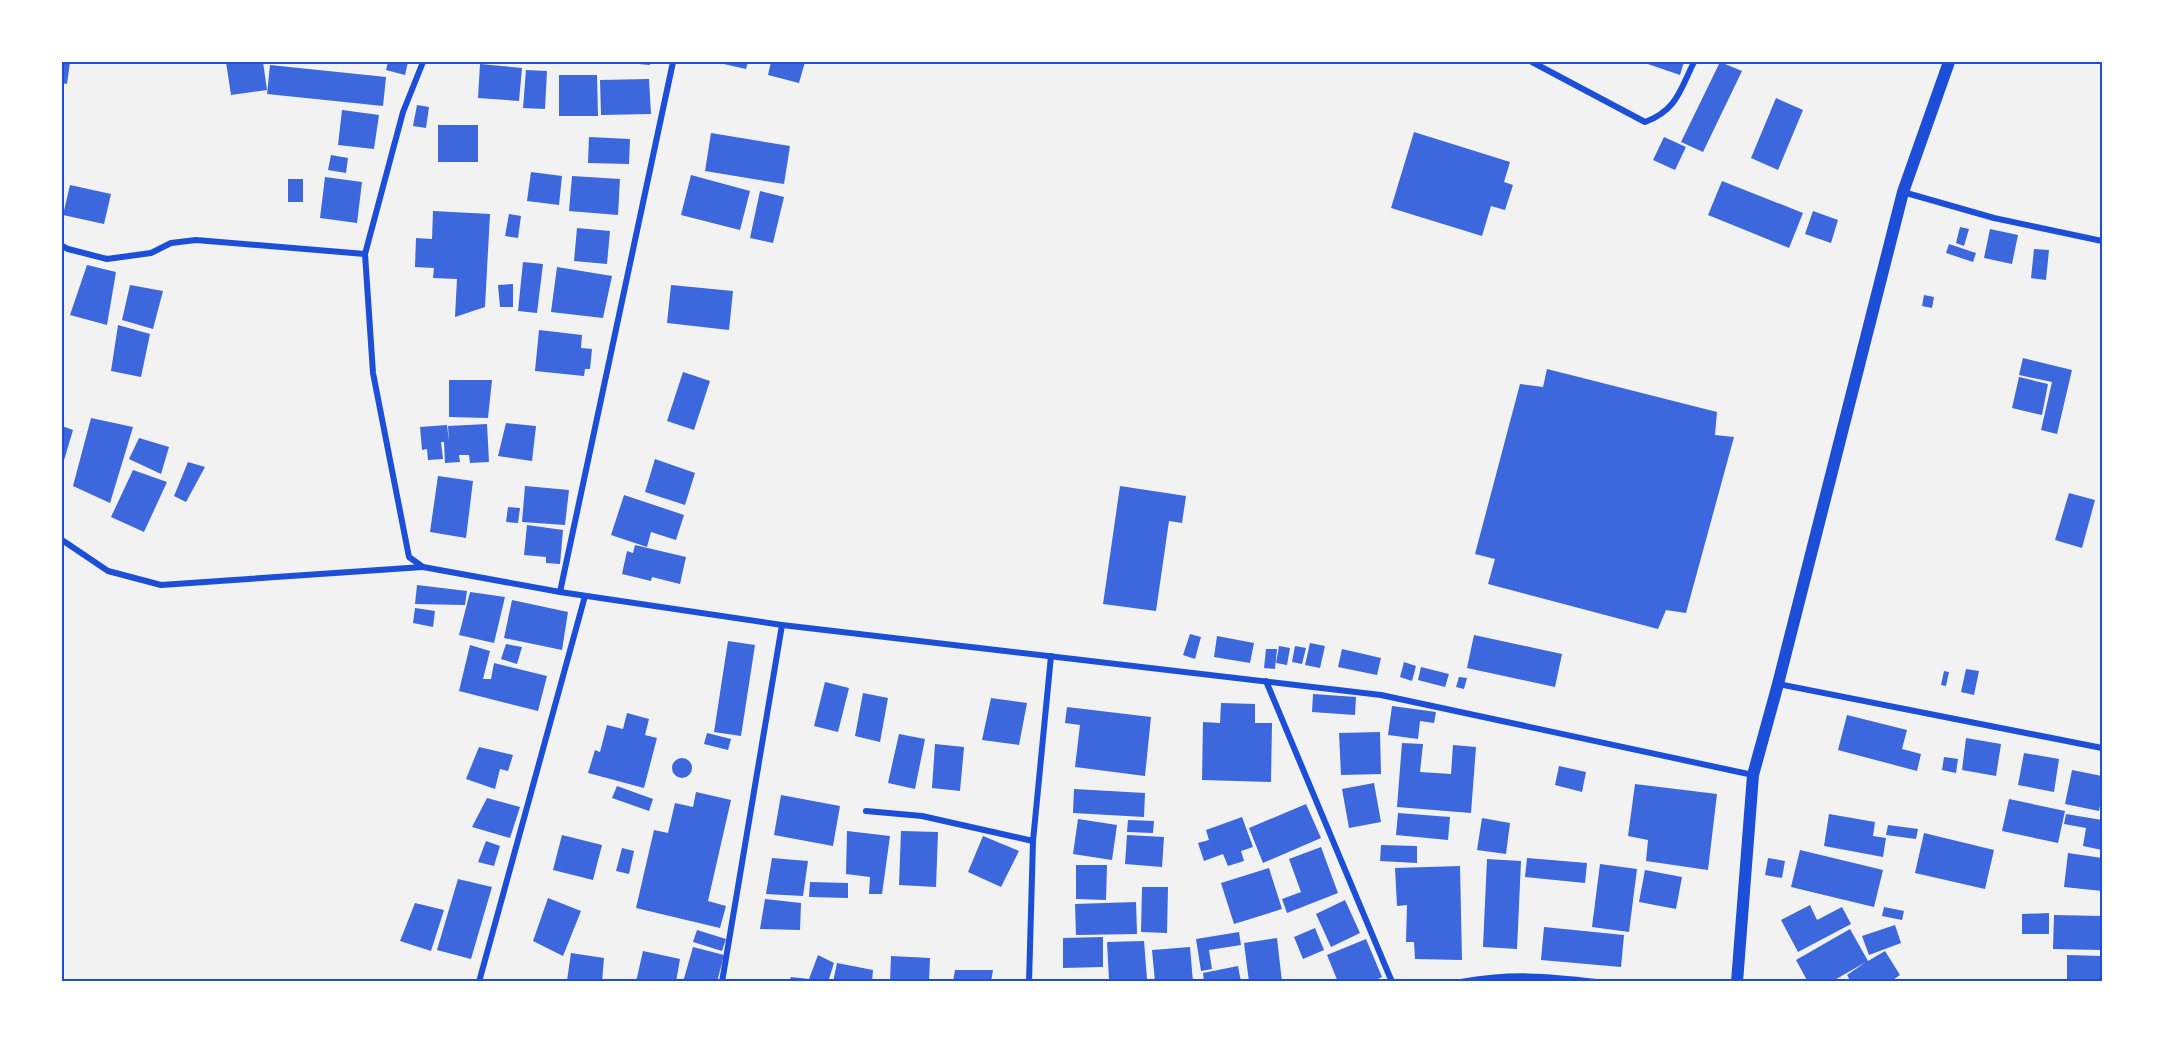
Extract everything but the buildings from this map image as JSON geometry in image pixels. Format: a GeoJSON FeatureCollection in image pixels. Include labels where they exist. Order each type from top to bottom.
{"type":"FeatureCollection","features":[{"type":"Feature","properties":{"kind":"main road"},"geometry":{"type":"LineString","coordinates":[[1737,981],[1753,775],[1903,192],[1949,62]]}},
{"type":"Feature","properties":{"kind":"street"},"geometry":{"type":"LineString","coordinates":[[423,62],[403,112],[364,254],[373,373],[410,557],[423,567]]}},
{"type":"Feature","properties":{"kind":"street"},"geometry":{"type":"LineString","coordinates":[[560,592],[673,62]]}},
{"type":"Feature","properties":{"kind":"street"},"geometry":{"type":"LineString","coordinates":[[1532,62],[1645,122],[1660,116],[1672,107],[1694,62]]}},
{"type":"Feature","properties":{"kind":"street"},"geometry":{"type":"LineString","coordinates":[[1903,192],[1994,218],[2103,241]]}},
{"type":"Feature","properties":{"kind":"street"},"geometry":{"type":"LineString","coordinates":[[62,246],[107,259],[151,253],[171,243],[196,240],[364,254]]}},
{"type":"Feature","properties":{"kind":"street"},"geometry":{"type":"LineString","coordinates":[[62,540],[108,572],[161,585],[423,567],[560,592],[782,625],[1381,695],[1753,775]]}},
{"type":"Feature","properties":{"kind":"street"},"geometry":{"type":"LineString","coordinates":[[479,981],[585,596]]}},
{"type":"Feature","properties":{"kind":"street"},"geometry":{"type":"LineString","coordinates":[[722,981],[782,625]]}},
{"type":"Feature","properties":{"kind":"street"},"geometry":{"type":"LineString","coordinates":[[1029,981],[1033,841],[1052,656]]}},
{"type":"Feature","properties":{"kind":"street"},"geometry":{"type":"LineString","coordinates":[[1266,681],[1392,981]]}},
{"type":"Feature","properties":{"kind":"street"},"geometry":{"type":"LineString","coordinates":[[1778,684],[2103,748]]}},
{"type":"Feature","properties":{"kind":"street"},"geometry":{"type":"LineString","coordinates":[[866,811],[922,816],[1033,841]]}},
{"type":"Feature","properties":{"kind":"street"},"geometry":{"type":"LineString","coordinates":[[1461,981],[1492,976],[1541,975],[1597,981]]}}]}
